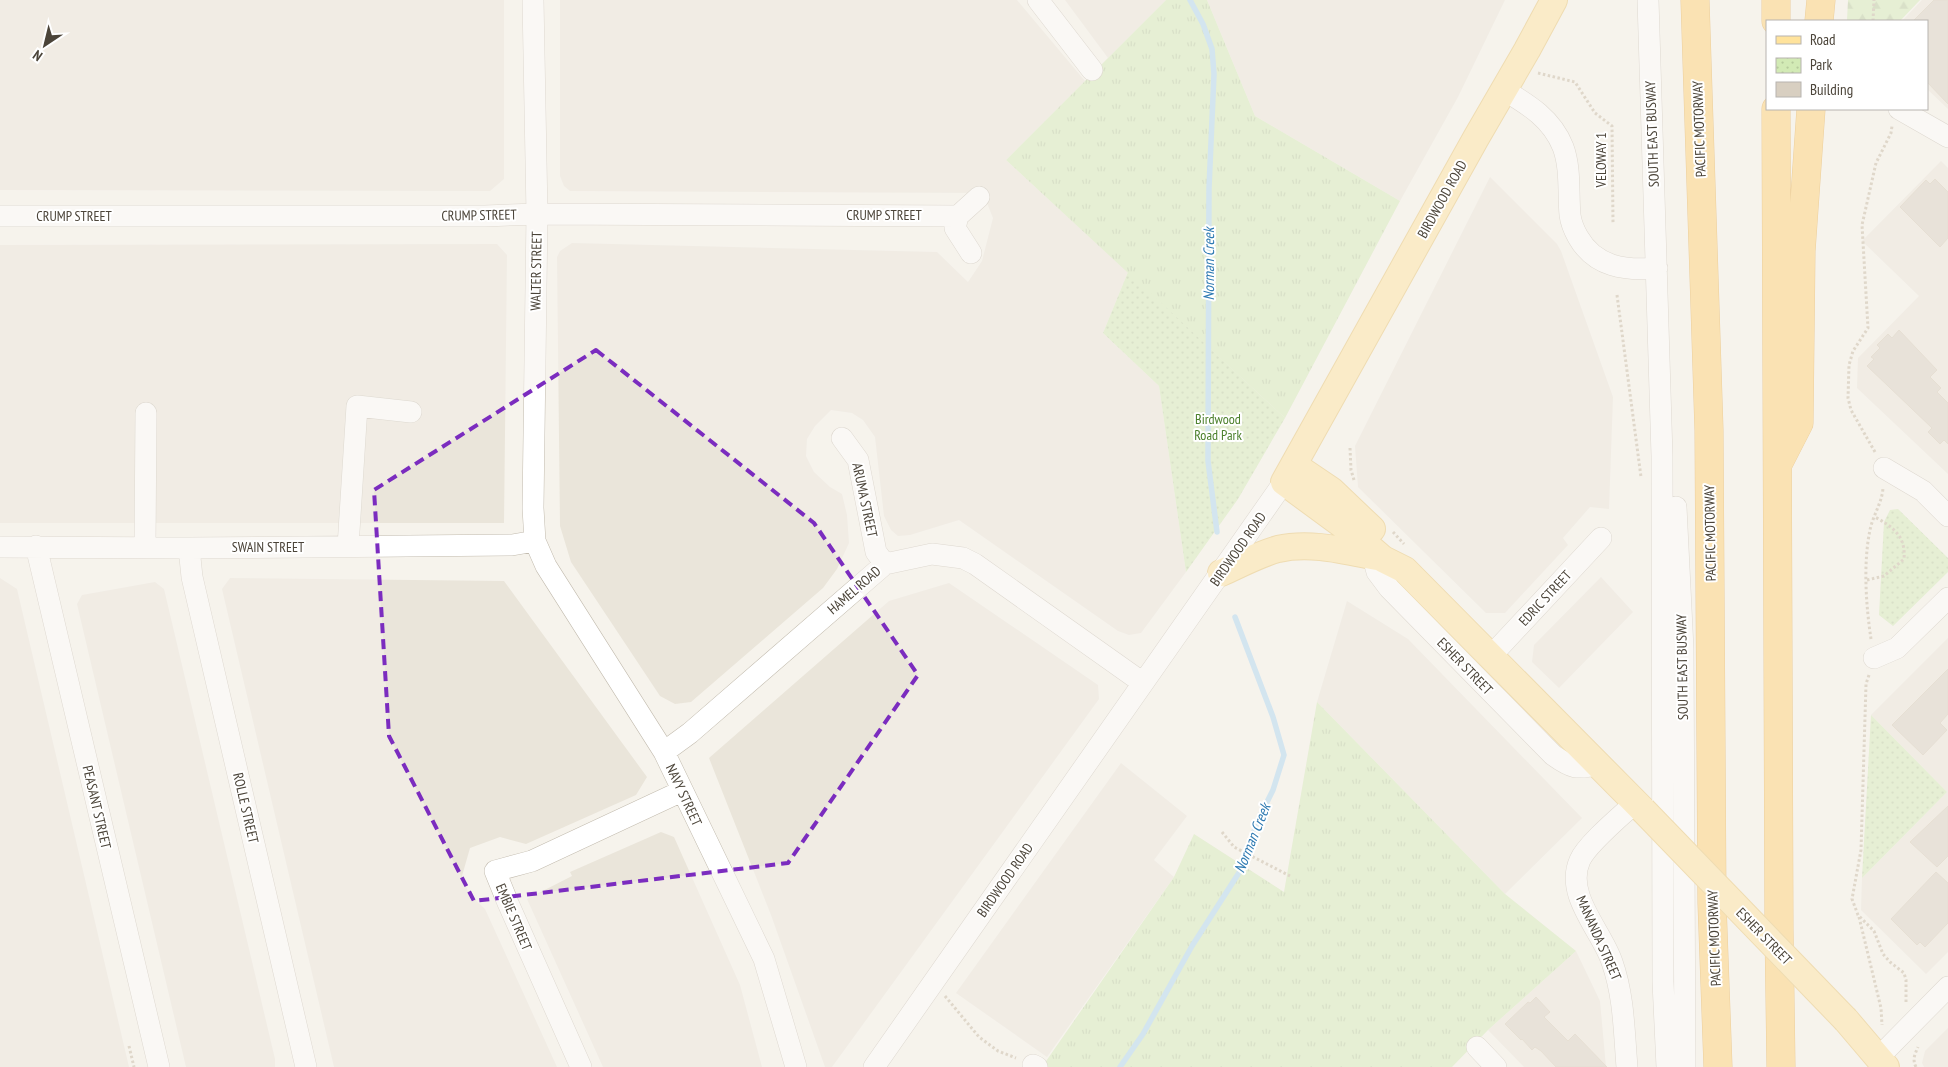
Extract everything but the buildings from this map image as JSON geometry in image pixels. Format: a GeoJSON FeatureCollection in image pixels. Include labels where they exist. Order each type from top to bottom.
{"type":"FeatureCollection","features":[{"type":"Feature","properties":{"kind":"highway","name":"PACIFIC MOTORWAY"},"geometry":{"type":"LineString","coordinates":[[1695,0],[1709,430],[1712,903],[1718,1067]]}},
{"type":"Feature","properties":{"kind":"highway"},"geometry":{"type":"LineString","coordinates":[[1776,0],[1776,20]]}},
{"type":"Feature","properties":{"kind":"highway"},"geometry":{"type":"LineString","coordinates":[[1819,20],[1821,0]]}},
{"type":"Feature","properties":{"kind":"highway"},"geometry":{"type":"LineString","coordinates":[[1776,110],[1781,1067]]}},
{"type":"Feature","properties":{"kind":"highway"},"geometry":{"type":"LineString","coordinates":[[1777,464],[1799,423],[1801,251],[1811,110]]}},
{"type":"Feature","properties":{"kind":"main road","name":"BIRDWOOD ROAD"},"geometry":{"type":"LineString","coordinates":[[1289,474],[1554,0]]}},
{"type":"Feature","properties":{"kind":"main road"},"geometry":{"type":"LineString","coordinates":[[1323,413],[1320,428],[1320,455],[1331,490]]}},
{"type":"Feature","properties":{"kind":"main road","name":"ESHER STREET"},"geometry":{"type":"LineString","coordinates":[[1289,474],[1331,490],[1392,547],[1398,556],[1387,562]]}},
{"type":"Feature","properties":{"kind":"main road","name":"ESHER STREET"},"geometry":{"type":"LineString","coordinates":[[1289,474],[1490,657],[1599,764],[1846,1020],[1882,1062]]}},
{"type":"Feature","properties":{"kind":"main road"},"geometry":{"type":"LineString","coordinates":[[1221,573],[1249,548],[1277,549],[1304,546],[1334,549],[1387,562]]}},
{"type":"Feature","properties":{"kind":"street","name":"WALTER STREET"},"geometry":{"type":"LineString","coordinates":[[533,0],[537,214],[533,508],[535,541]]}},
{"type":"Feature","properties":{"kind":"street"},"geometry":{"type":"LineString","coordinates":[[1038,0],[1092,70]]}},
{"type":"Feature","properties":{"kind":"street","name":"SOUTH EAST BUSWAY"},"geometry":{"type":"LineString","coordinates":[[1648,0],[1662,456],[1663,972],[1666,1067]]}},
{"type":"Feature","properties":{"kind":"street"},"geometry":{"type":"LineString","coordinates":[[1504,90],[1533,107],[1558,137],[1564,149],[1570,218],[1574,230],[1590,253],[1609,265],[1639,270],[1657,268]]}},
{"type":"Feature","properties":{"kind":"street"},"geometry":{"type":"LineString","coordinates":[[1901,110],[1948,137]]}},
{"type":"Feature","properties":{"kind":"street"},"geometry":{"type":"LineString","coordinates":[[971,253],[955,228],[958,216],[979,197]]}},
{"type":"Feature","properties":{"kind":"street","name":"CRUMP STREET"},"geometry":{"type":"LineString","coordinates":[[0,216],[485,216],[537,214],[958,216]]}},
{"type":"Feature","properties":{"kind":"street","name":"SOUTH EAST BUSWAY"},"geometry":{"type":"LineString","coordinates":[[1657,268],[1673,456],[1683,649],[1685,1067]]}},
{"type":"Feature","properties":{"kind":"street"},"geometry":{"type":"LineString","coordinates":[[348,546],[357,406],[411,412]]}},
{"type":"Feature","properties":{"kind":"street"},"geometry":{"type":"LineString","coordinates":[[145,547],[146,413]]}},
{"type":"Feature","properties":{"kind":"street","name":"ARUMA STREET"},"geometry":{"type":"LineString","coordinates":[[842,438],[858,460],[876,552],[885,564]]}},
{"type":"Feature","properties":{"kind":"street"},"geometry":{"type":"LineString","coordinates":[[1884,468],[1922,491],[1948,516]]}},
{"type":"Feature","properties":{"kind":"street","name":"BIRDWOOD ROAD"},"geometry":{"type":"LineString","coordinates":[[1249,548],[1289,474]]}},
{"type":"Feature","properties":{"kind":"street","name":"EDRIC STREET"},"geometry":{"type":"LineString","coordinates":[[1490,657],[1601,538]]}},
{"type":"Feature","properties":{"kind":"street","name":"SWAIN STREET"},"geometry":{"type":"LineString","coordinates":[[0,547],[189,548],[512,545],[535,541]]}},
{"type":"Feature","properties":{"kind":"street","name":"NAVY STREET"},"geometry":{"type":"LineString","coordinates":[[535,541],[546,566],[664,752],[764,959],[796,1067]]}},
{"type":"Feature","properties":{"kind":"street","name":"PEASANT STREET"},"geometry":{"type":"LineString","coordinates":[[36,546],[159,1067]]}},
{"type":"Feature","properties":{"kind":"street","name":"ROLLE STREET"},"geometry":{"type":"LineString","coordinates":[[189,548],[192,577],[306,1067]]}},
{"type":"Feature","properties":{"kind":"street","name":"HAMEL ROAD"},"geometry":{"type":"LineString","coordinates":[[664,752],[690,733],[885,564],[932,554],[964,558],[1143,683]]}},
{"type":"Feature","properties":{"kind":"street","name":"ESHER STREET"},"geometry":{"type":"LineString","coordinates":[[1387,562],[1377,572],[1389,588],[1553,755],[1571,767],[1584,768],[1599,764]]}},
{"type":"Feature","properties":{"kind":"street","name":"BIRDWOOD ROAD"},"geometry":{"type":"LineString","coordinates":[[874,1067],[1221,573]]}},
{"type":"Feature","properties":{"kind":"street"},"geometry":{"type":"LineString","coordinates":[[1874,658],[1897,648],[1948,598]]}},
{"type":"Feature","properties":{"kind":"street","name":"EMBIE STREET"},"geometry":{"type":"LineString","coordinates":[[581,1067],[508,904],[495,870],[532,861],[682,791]]}},
{"type":"Feature","properties":{"kind":"street","name":"MANANDA STREET"},"geometry":{"type":"LineString","coordinates":[[1627,1067],[1621,988],[1612,959],[1581,901],[1577,886],[1577,873],[1580,859],[1598,838],[1639,806]]}},
{"type":"Feature","properties":{"kind":"street"},"geometry":{"type":"LineString","coordinates":[[1882,1062],[1948,987]]}},
{"type":"Feature","properties":{"kind":"street"},"geometry":{"type":"LineString","coordinates":[[1477,1047],[1496,1067]]}},
{"type":"Feature","properties":{"kind":"path"},"geometry":{"type":"LineString","coordinates":[[1873,20],[1874,0]]}},
{"type":"Feature","properties":{"kind":"path","name":"VELOWAY 1"},"geometry":{"type":"LineString","coordinates":[[1521,62],[1542,75],[1570,79],[1575,82],[1595,114],[1612,126],[1613,223]]}},
{"type":"Feature","properties":{"kind":"path"},"geometry":{"type":"LineString","coordinates":[[1851,410],[1848,398],[1850,365],[1853,351],[1868,328],[1862,225],[1876,163],[1891,133]]}},
{"type":"Feature","properties":{"kind":"path"},"geometry":{"type":"LineString","coordinates":[[1869,629],[1866,566],[1870,529],[1882,498]]}},
{"type":"Feature","properties":{"kind":"path"},"geometry":{"type":"LineString","coordinates":[[1867,580],[1884,576],[1904,559],[1903,541],[1898,532],[1875,517]]}},
{"type":"Feature","properties":{"kind":"path"},"geometry":{"type":"LineString","coordinates":[[1866,684],[1861,850],[1852,899],[1858,915],[1881,1008],[1882,1026]]}},
{"type":"Feature","properties":{"kind":"path"},"geometry":{"type":"LineString","coordinates":[[1222,832],[1234,847],[1290,876]]}},
{"type":"Feature","properties":{"kind":"path"},"geometry":{"type":"LineString","coordinates":[[1858,915],[1874,931],[1884,954],[1890,962],[1904,973],[1907,1007]]}},
{"type":"Feature","properties":{"kind":"path"},"geometry":{"type":"LineString","coordinates":[[932,984],[953,1004],[980,1037],[998,1051],[1035,1066]]}},
{"type":"Feature","properties":{"kind":"path"},"geometry":{"type":"LineString","coordinates":[[1916,1067],[1914,1055],[1918,1047],[1925,1040]]}},
{"type":"Feature","properties":{"kind":"path"},"geometry":{"type":"LineString","coordinates":[[129,1046],[134,1067]]}},
{"type":"Feature","properties":{"kind":"highlighted area"},"geometry":{"type":"Polygon","coordinates":[[[596,350],[814,523],[918,675],[788,863],[474,901],[389,736],[374,490],[596,350]]]}},
{"type":"Feature","properties":{"kind":"shaded area"},"geometry":{"type":"Polygon","coordinates":[[[0,0],[504,0],[504,179],[490,191],[0,190],[0,0]]]}},
{"type":"Feature","properties":{"kind":"shaded area"},"geometry":{"type":"Polygon","coordinates":[[[560,0],[1017,0],[1085,81],[1006,160],[1128,272],[1103,333],[1159,386],[1186,572],[1141,633],[1129,635],[1118,631],[959,520],[910,535],[898,536],[891,530],[884,516],[875,437],[863,420],[852,413],[831,410],[815,426],[807,439],[806,456],[814,472],[830,487],[842,494],[847,515],[849,543],[837,569],[823,588],[691,702],[675,704],[660,696],[571,562],[560,526],[557,257],[560,251],[572,243],[937,252],[968,282],[982,261],[993,218],[983,193],[570,191],[564,186],[560,176],[560,0]]]}},
{"type":"Feature","properties":{"kind":"shaded area"},"geometry":{"type":"Polygon","coordinates":[[[1065,0],[1166,0],[1108,58],[1065,0]]]}},
{"type":"Feature","properties":{"kind":"shaded area"},"geometry":{"type":"Polygon","coordinates":[[[1207,0],[1505,0],[1458,97],[1400,201],[1255,116],[1207,0]]]}},
{"type":"Feature","properties":{"kind":"shaded area"},"geometry":{"type":"Polygon","coordinates":[[[1922,0],[1948,0],[1948,109],[1928,90],[1928,20],[1903,20],[1922,0]]]}},
{"type":"Feature","properties":{"kind":"shaded area"},"geometry":{"type":"Polygon","coordinates":[[[1941,161],[1948,168],[1948,474],[1857,388],[1858,358],[1919,296],[1862,241],[1941,161]]]}},
{"type":"Feature","properties":{"kind":"shaded area"},"geometry":{"type":"Polygon","coordinates":[[[1490,177],[1557,244],[1561,251],[1613,397],[1609,509],[1590,507],[1563,538],[1568,545],[1505,613],[1486,613],[1358,487],[1355,446],[1490,177]]]}},
{"type":"Feature","properties":{"kind":"shaded area"},"geometry":{"type":"Polygon","coordinates":[[[497,244],[507,255],[504,523],[0,523],[0,245],[497,244]]]}},
{"type":"Feature","properties":{"kind":"shaded area"},"geometry":{"type":"Polygon","coordinates":[[[1601,577],[1633,612],[1559,688],[1532,662],[1534,645],[1601,577]]]}},
{"type":"Feature","properties":{"kind":"shaded area"},"geometry":{"type":"Polygon","coordinates":[[[0,578],[17,589],[129,1067],[0,1067],[0,578]]]}},
{"type":"Feature","properties":{"kind":"shaded area"},"geometry":{"type":"Polygon","coordinates":[[[230,578],[504,581],[647,777],[636,795],[526,844],[500,837],[470,848],[462,876],[469,894],[485,909],[557,1067],[334,1067],[222,589],[230,578]]]}},
{"type":"Feature","properties":{"kind":"shaded area"},"geometry":{"type":"Polygon","coordinates":[[[155,582],[164,589],[275,1059],[275,1067],[186,1067],[77,604],[82,595],[155,582]]]}},
{"type":"Feature","properties":{"kind":"shaded area"},"geometry":{"type":"Polygon","coordinates":[[[949,583],[1098,685],[1099,699],[832,1067],[825,1067],[771,915],[709,758],[889,601],[949,583]]]}},
{"type":"Feature","properties":{"kind":"shaded area"},"geometry":{"type":"Polygon","coordinates":[[[1347,601],[1408,639],[1582,818],[1505,894],[1317,702],[1347,601]]]}},
{"type":"Feature","properties":{"kind":"shaded area"},"geometry":{"type":"Polygon","coordinates":[[[1948,638],[1948,952],[1926,974],[1861,910],[1862,878],[1947,792],[1871,715],[1948,638]]]}},
{"type":"Feature","properties":{"kind":"shaded area"},"geometry":{"type":"Polygon","coordinates":[[[1121,763],[1187,816],[1154,860],[1174,877],[1047,1057],[956,993],[1121,763]]]}},
{"type":"Feature","properties":{"kind":"shaded area"},"geometry":{"type":"Polygon","coordinates":[[[661,832],[674,837],[740,985],[762,1067],[603,1067],[527,899],[572,876],[570,872],[661,832]]]}},
{"type":"Feature","properties":{"kind":"shaded area"},"geometry":{"type":"Polygon","coordinates":[[[1576,951],[1600,1001],[1606,1067],[1524,1067],[1488,1030],[1576,951]]]}},
{"type":"Feature","properties":{"kind":"shaded area"},"geometry":{"type":"Polygon","coordinates":[[[1948,1028],[1948,1067],[1924,1067],[1922,1063],[1925,1051],[1948,1028]]]}},
{"type":"Feature","properties":{"kind":"green space"},"geometry":{"type":"Polygon","coordinates":[[[1166,0],[1207,0],[1255,116],[1400,201],[1285,418],[1006,160],[1166,0]]]}},
{"type":"Feature","properties":{"kind":"green space"},"geometry":{"type":"Polygon","coordinates":[[[1848,0],[1920,0],[1901,20],[1847,20],[1848,0]]]}},
{"type":"Feature","properties":{"kind":"green space","name":"Birdwood Road Park"},"geometry":{"type":"Polygon","coordinates":[[[1128,272],[1285,418],[1238,499],[1186,572],[1159,386],[1103,333],[1128,272]]]}},
{"type":"Feature","properties":{"kind":"green space"},"geometry":{"type":"Polygon","coordinates":[[[1898,509],[1948,558],[1948,572],[1893,626],[1879,615],[1884,522],[1890,510],[1898,509]]]}},
{"type":"Feature","properties":{"kind":"green space"},"geometry":{"type":"Polygon","coordinates":[[[1317,702],[1505,894],[1576,951],[1488,1030],[1452,1067],[1042,1067],[1174,877],[1194,834],[1284,892],[1317,702]]]}},
{"type":"Feature","properties":{"kind":"green space"},"geometry":{"type":"Polygon","coordinates":[[[1871,715],[1947,792],[1862,878],[1871,715]]]}},
{"type":"Feature","properties":{"kind":"waterway","name":"Norman Creek"},"geometry":{"type":"LineString","coordinates":[[1190,0],[1203,24],[1212,49],[1214,74],[1209,188],[1208,461],[1217,532]]}},
{"type":"Feature","properties":{"kind":"waterway","name":"Norman Creek"},"geometry":{"type":"LineString","coordinates":[[1120,1067],[1143,1034],[1192,946],[1242,868],[1257,822],[1273,790],[1284,755],[1273,717],[1235,617]]}}]}
